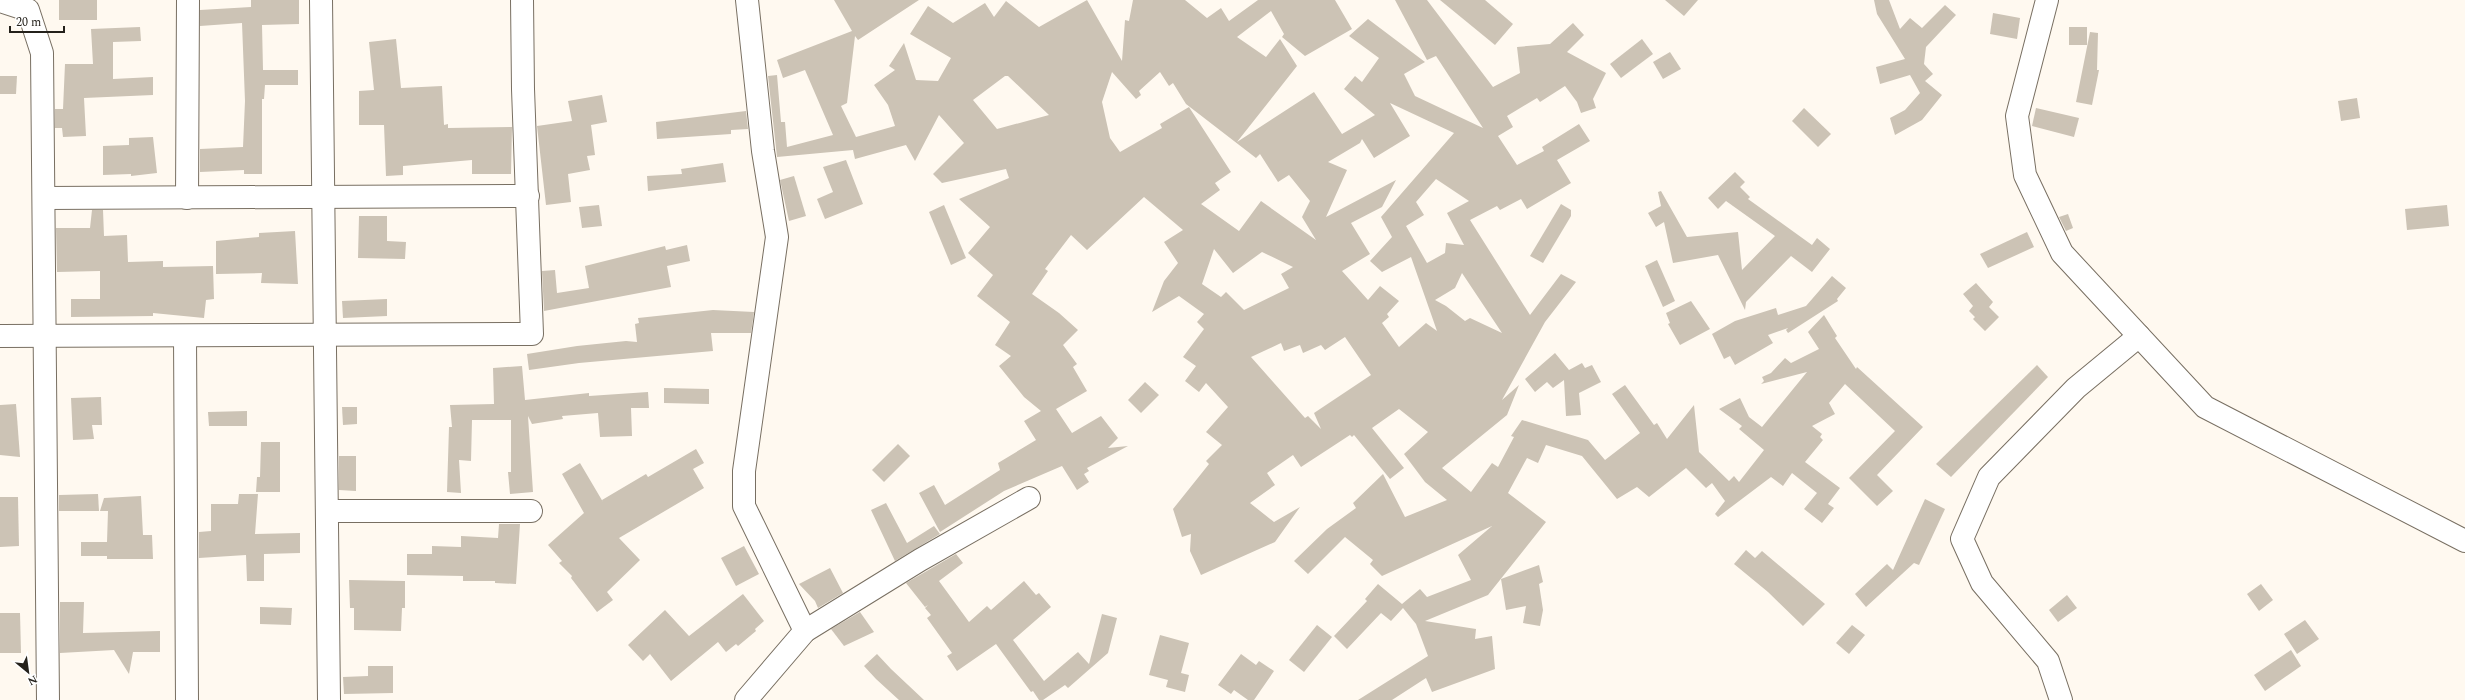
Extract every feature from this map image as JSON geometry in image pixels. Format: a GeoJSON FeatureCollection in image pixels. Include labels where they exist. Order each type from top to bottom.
{"type":"FeatureCollection","features":[{"type":"Feature","properties":{"kind":"street"},"geometry":{"type":"LineString","coordinates":[[187,198],[188,0]]}},
{"type":"Feature","properties":{"kind":"street"},"geometry":{"type":"LineString","coordinates":[[321,0],[329,700]]}},
{"type":"Feature","properties":{"kind":"street"},"geometry":{"type":"LineString","coordinates":[[0,336],[532,334],[523,90],[522,0]]}},
{"type":"Feature","properties":{"kind":"street"},"geometry":{"type":"LineString","coordinates":[[747,0],[763,151],[777,237],[744,471],[744,506],[805,631]]}},
{"type":"Feature","properties":{"kind":"street"},"geometry":{"type":"LineString","coordinates":[[2047,0],[2017,116],[2025,175],[2062,253],[2205,407],[2465,541]]}},
{"type":"Feature","properties":{"kind":"street"},"geometry":{"type":"LineString","coordinates":[[0,1],[28,10],[42,53],[46,336],[48,700]]}},
{"type":"Feature","properties":{"kind":"street"},"geometry":{"type":"LineString","coordinates":[[44,198],[528,196]]}},
{"type":"Feature","properties":{"kind":"street"},"geometry":{"type":"LineString","coordinates":[[185,336],[187,700]]}},
{"type":"Feature","properties":{"kind":"street"},"geometry":{"type":"LineString","coordinates":[[2061,700],[2048,661],[1982,583],[1962,539],[1989,477],[2076,388],[2139,336]]}},
{"type":"Feature","properties":{"kind":"street"},"geometry":{"type":"LineString","coordinates":[[746,700],[805,631],[920,560],[1029,498]]}},
{"type":"Feature","properties":{"kind":"street"},"geometry":{"type":"LineString","coordinates":[[327,511],[531,511]]}},
{"type":"Feature","properties":{"kind":"building"},"geometry":{"type":"Polygon","coordinates":[[[59,0],[97,0],[97,20],[59,20],[59,0]]]}},
{"type":"Feature","properties":{"kind":"building"},"geometry":{"type":"Polygon","coordinates":[[[251,0],[299,0],[299,24],[262,25],[263,70],[298,70],[298,85],[265,85],[264,99],[262,99],[262,174],[244,174],[244,170],[200,172],[200,149],[243,147],[245,101],[242,23],[200,26],[200,10],[251,7],[251,0]]]}},
{"type":"Feature","properties":{"kind":"building"},"geometry":{"type":"Polygon","coordinates":[[[834,0],[919,0],[858,40],[855,36],[847,103],[841,106],[856,137],[895,126],[888,105],[874,85],[895,70],[889,66],[904,43],[916,80],[938,81],[951,58],[910,34],[928,6],[953,23],[985,3],[994,17],[1006,1],[1039,27],[1087,0],[1122,61],[1125,20],[1129,21],[1133,0],[1185,0],[1207,18],[1221,8],[1229,21],[1258,0],[1335,0],[1352,29],[1305,56],[1282,37],[1284,34],[1271,11],[1237,37],[1266,57],[1280,39],[1297,66],[1237,142],[1314,92],[1342,134],[1375,115],[1344,89],[1355,76],[1362,82],[1379,58],[1349,36],[1368,19],[1425,62],[1404,74],[1415,96],[1483,128],[1436,56],[1427,60],[1395,0],[1427,0],[1493,87],[1520,73],[1517,47],[1550,44],[1573,23],[1584,35],[1567,52],[1606,73],[1593,99],[1596,108],[1581,113],[1577,102],[1565,86],[1540,102],[1537,98],[1507,116],[1513,127],[1498,136],[1517,165],[1544,151],[1542,147],[1579,124],[1590,141],[1557,160],[1571,183],[1527,209],[1521,199],[1500,210],[1497,206],[1470,220],[1530,315],[1561,274],[1576,282],[1545,322],[1502,400],[1519,385],[1507,415],[1442,468],[1471,492],[1492,463],[1498,467],[1514,437],[1511,436],[1522,420],[1588,440],[1605,460],[1640,433],[1612,394],[1625,385],[1654,425],[1657,423],[1667,439],[1694,405],[1699,452],[1729,481],[1734,476],[1739,482],[1764,450],[1739,429],[1742,426],[1719,409],[1740,398],[1749,417],[1762,427],[1807,372],[1761,384],[1764,381],[1762,377],[1771,373],[1785,358],[1791,363],[1819,349],[1808,332],[1824,315],[1837,336],[1835,338],[1856,369],[1857,367],[1923,427],[1877,475],[1893,491],[1877,506],[1849,478],[1895,431],[1845,384],[1829,403],[1835,414],[1812,426],[1822,434],[1820,437],[1823,440],[1805,462],[1840,488],[1828,504],[1834,508],[1822,523],[1804,509],[1817,493],[1792,473],[1783,486],[1771,477],[1718,517],[1715,514],[1725,501],[1712,483],[1706,488],[1686,468],[1649,497],[1637,487],[1617,499],[1582,456],[1546,445],[1538,463],[1527,458],[1508,493],[1546,522],[1488,595],[1425,621],[1476,629],[1475,639],[1492,636],[1495,669],[1432,692],[1426,678],[1392,700],[1358,700],[1428,656],[1416,624],[1403,608],[1391,621],[1381,613],[1347,649],[1334,636],[1367,601],[1365,599],[1378,584],[1402,604],[1420,589],[1427,597],[1471,580],[1458,555],[1492,526],[1382,576],[1370,564],[1373,560],[1345,537],[1308,574],[1294,561],[1327,529],[1356,508],[1353,503],[1383,474],[1405,517],[1447,500],[1425,482],[1404,454],[1428,432],[1399,409],[1372,428],[1404,468],[1390,479],[1354,435],[1352,437],[1350,435],[1301,467],[1293,455],[1267,473],[1275,485],[1250,503],[1274,522],[1300,507],[1275,542],[1201,575],[1190,551],[1191,534],[1182,537],[1173,509],[1209,464],[1206,461],[1222,445],[1206,432],[1228,407],[1206,383],[1199,392],[1185,381],[1196,366],[1183,357],[1204,329],[1197,322],[1204,314],[1179,296],[1152,312],[1164,281],[1178,263],[1164,242],[1183,230],[1144,197],[1087,250],[1071,235],[1045,269],[1048,271],[1032,294],[1059,313],[1078,330],[1063,345],[1077,364],[1073,367],[1087,391],[1056,409],[1072,433],[1101,416],[1118,438],[1108,448],[1128,446],[1087,468],[1089,471],[1084,474],[1089,482],[1077,490],[1062,466],[1004,491],[940,532],[919,493],[934,485],[945,505],[1000,470],[998,463],[1036,440],[1024,421],[1041,411],[1024,397],[999,366],[1011,356],[995,345],[1010,322],[977,296],[993,275],[968,253],[990,227],[959,199],[1009,178],[1006,169],[942,183],[933,174],[964,143],[939,115],[915,161],[906,145],[855,159],[853,150],[777,157],[768,76],[777,75],[781,122],[785,122],[787,147],[833,135],[805,70],[783,78],[777,60],[852,31],[834,0]],[[1112,72],[1102,102],[1110,138],[1120,152],[1162,128],[1160,124],[1189,107],[1231,172],[1215,183],[1220,190],[1201,204],[1239,231],[1261,201],[1316,240],[1302,217],[1310,201],[1289,175],[1278,182],[1260,154],[1256,158],[1186,104],[1173,83],[1169,86],[1160,72],[1139,91],[1141,95],[1136,99],[1112,72]],[[1005,76],[973,100],[997,129],[1049,115],[1008,76],[1005,76]],[[1390,103],[1410,136],[1374,158],[1362,139],[1360,143],[1328,162],[1347,170],[1326,217],[1396,180],[1382,207],[1351,223],[1370,254],[1342,271],[1368,300],[1380,286],[1399,301],[1387,314],[1389,317],[1382,323],[1399,347],[1426,323],[1437,331],[1411,257],[1382,272],[1370,261],[1392,237],[1381,217],[1454,133],[1390,103]],[[1436,179],[1416,202],[1424,215],[1406,226],[1427,263],[1445,253],[1446,243],[1464,245],[1447,213],[1469,201],[1436,179]],[[1214,249],[1202,284],[1221,297],[1226,292],[1244,310],[1289,288],[1281,274],[1293,267],[1262,252],[1233,273],[1214,249]],[[1462,273],[1455,288],[1435,300],[1446,306],[1465,321],[1470,318],[1502,333],[1462,273]],[[1345,337],[1325,350],[1321,345],[1303,353],[1300,345],[1284,351],[1281,343],[1251,357],[1305,418],[1308,416],[1321,429],[1314,413],[1371,375],[1345,337]]]}},
{"type":"Feature","properties":{"kind":"building"},"geometry":{"type":"Polygon","coordinates":[[[1440,0],[1485,0],[1513,24],[1495,45],[1440,0]]]}},
{"type":"Feature","properties":{"kind":"building"},"geometry":{"type":"Polygon","coordinates":[[[1665,0],[1698,0],[1684,16],[1665,0]]]}},
{"type":"Feature","properties":{"kind":"building"},"geometry":{"type":"Polygon","coordinates":[[[1874,0],[1889,0],[1900,29],[1910,18],[1922,28],[1945,5],[1956,15],[1926,47],[1924,64],[1933,74],[1925,81],[1942,95],[1922,120],[1895,135],[1890,118],[1905,110],[1920,93],[1910,75],[1880,84],[1876,67],[1905,59],[1877,14],[1874,0]]]}},
{"type":"Feature","properties":{"kind":"building"},"geometry":{"type":"Polygon","coordinates":[[[1993,13],[2020,18],[2017,39],[1990,34],[1993,13]]]}},
{"type":"Feature","properties":{"kind":"building"},"geometry":{"type":"Polygon","coordinates":[[[140,27],[141,41],[113,42],[113,79],[153,77],[153,95],[84,98],[86,136],[63,137],[62,128],[55,128],[55,109],[63,109],[65,64],[93,64],[91,29],[140,27]]]}},
{"type":"Feature","properties":{"kind":"building"},"geometry":{"type":"Polygon","coordinates":[[[2069,27],[2087,27],[2087,45],[2069,45],[2069,27]]]}},
{"type":"Feature","properties":{"kind":"building"},"geometry":{"type":"Polygon","coordinates":[[[2090,32],[2098,33],[2097,70],[2099,70],[2092,105],[2076,102],[2090,32]]]}},
{"type":"Feature","properties":{"kind":"building"},"geometry":{"type":"Polygon","coordinates":[[[396,39],[401,88],[442,86],[444,125],[448,124],[448,128],[512,127],[511,174],[472,174],[472,160],[403,166],[403,175],[386,176],[384,125],[359,125],[359,91],[374,90],[369,42],[396,39]]]}},
{"type":"Feature","properties":{"kind":"building"},"geometry":{"type":"Polygon","coordinates":[[[1642,39],[1653,54],[1621,78],[1610,64],[1642,39]]]}},
{"type":"Feature","properties":{"kind":"building"},"geometry":{"type":"Polygon","coordinates":[[[1670,52],[1681,69],[1663,79],[1653,62],[1670,52]]]}},
{"type":"Feature","properties":{"kind":"building"},"geometry":{"type":"Polygon","coordinates":[[[0,76],[17,76],[16,94],[0,94],[0,76]]]}},
{"type":"Feature","properties":{"kind":"building"},"geometry":{"type":"Polygon","coordinates":[[[602,95],[607,122],[591,125],[595,155],[587,156],[590,170],[568,174],[571,202],[546,205],[537,126],[572,121],[568,101],[602,95]]]}},
{"type":"Feature","properties":{"kind":"building"},"geometry":{"type":"Polygon","coordinates":[[[2357,98],[2360,118],[2341,121],[2338,101],[2357,98]]]}},
{"type":"Feature","properties":{"kind":"building"},"geometry":{"type":"Polygon","coordinates":[[[1804,108],[1831,134],[1818,147],[1792,121],[1804,108]]]}},
{"type":"Feature","properties":{"kind":"building"},"geometry":{"type":"Polygon","coordinates":[[[2036,108],[2079,118],[2074,137],[2032,126],[2036,108]]]}},
{"type":"Feature","properties":{"kind":"building"},"geometry":{"type":"Polygon","coordinates":[[[746,111],[748,129],[731,130],[731,134],[657,139],[656,122],[746,111]]]}},
{"type":"Feature","properties":{"kind":"building"},"geometry":{"type":"Polygon","coordinates":[[[153,137],[157,173],[131,176],[131,174],[103,175],[103,146],[129,145],[129,138],[153,137]]]}},
{"type":"Feature","properties":{"kind":"building"},"geometry":{"type":"Polygon","coordinates":[[[846,160],[863,204],[825,219],[817,199],[833,192],[823,167],[846,160]]]}},
{"type":"Feature","properties":{"kind":"building"},"geometry":{"type":"Polygon","coordinates":[[[723,163],[726,182],[648,191],[647,176],[682,174],[681,169],[723,163]]]}},
{"type":"Feature","properties":{"kind":"building"},"geometry":{"type":"Polygon","coordinates":[[[1735,172],[1745,182],[1740,187],[1750,197],[1748,199],[1812,245],[1817,238],[1830,249],[1812,272],[1791,256],[1746,302],[1745,310],[1718,255],[1673,263],[1664,222],[1656,227],[1648,213],[1661,206],[1658,192],[1661,191],[1687,237],[1738,232],[1742,270],[1775,236],[1726,201],[1718,209],[1708,198],[1735,172]]]}},
{"type":"Feature","properties":{"kind":"building"},"geometry":{"type":"Polygon","coordinates":[[[794,176],[806,216],[789,221],[780,180],[794,176]]]}},
{"type":"Feature","properties":{"kind":"building"},"geometry":{"type":"Polygon","coordinates":[[[1561,204],[1571,210],[1571,216],[1543,263],[1530,256],[1561,204]]]}},
{"type":"Feature","properties":{"kind":"building"},"geometry":{"type":"Polygon","coordinates":[[[599,205],[602,226],[582,228],[579,207],[599,205]]]}},
{"type":"Feature","properties":{"kind":"building"},"geometry":{"type":"Polygon","coordinates":[[[944,205],[966,258],[951,265],[929,212],[944,205]]]}},
{"type":"Feature","properties":{"kind":"building"},"geometry":{"type":"Polygon","coordinates":[[[2447,205],[2449,226],[2407,230],[2405,209],[2447,205]]]}},
{"type":"Feature","properties":{"kind":"building"},"geometry":{"type":"Polygon","coordinates":[[[92,210],[103,210],[104,236],[127,235],[128,262],[163,261],[163,267],[213,266],[214,299],[206,300],[204,318],[153,313],[153,316],[71,317],[71,299],[100,299],[100,271],[57,272],[56,228],[90,228],[92,210]]]}},
{"type":"Feature","properties":{"kind":"building"},"geometry":{"type":"Polygon","coordinates":[[[2068,214],[2073,228],[2066,231],[2059,217],[2068,214]]]}},
{"type":"Feature","properties":{"kind":"building"},"geometry":{"type":"Polygon","coordinates":[[[359,216],[387,216],[387,241],[406,242],[405,259],[358,258],[359,216]]]}},
{"type":"Feature","properties":{"kind":"building"},"geometry":{"type":"Polygon","coordinates":[[[295,231],[298,284],[261,283],[262,273],[216,274],[216,241],[259,237],[259,233],[295,231]]]}},
{"type":"Feature","properties":{"kind":"building"},"geometry":{"type":"Polygon","coordinates":[[[2027,232],[2034,247],[1988,268],[1980,254],[2027,232]]]}},
{"type":"Feature","properties":{"kind":"building"},"geometry":{"type":"Polygon","coordinates":[[[687,245],[690,261],[667,266],[671,287],[544,311],[542,271],[555,270],[557,293],[589,288],[585,266],[665,246],[666,250],[687,245]]]}},
{"type":"Feature","properties":{"kind":"building"},"geometry":{"type":"Polygon","coordinates":[[[1657,260],[1675,301],[1663,307],[1645,266],[1657,260]]]}},
{"type":"Feature","properties":{"kind":"building"},"geometry":{"type":"Polygon","coordinates":[[[1832,276],[1846,288],[1837,299],[1838,301],[1788,333],[1786,330],[1788,328],[1768,335],[1773,343],[1735,365],[1730,356],[1724,359],[1712,334],[1735,321],[1776,308],[1778,315],[1806,306],[1832,276]]]}},
{"type":"Feature","properties":{"kind":"building"},"geometry":{"type":"Polygon","coordinates":[[[1976,283],[1993,302],[1989,307],[1999,317],[1985,331],[1973,319],[1975,317],[1969,311],[1973,306],[1963,294],[1976,283]]]}},
{"type":"Feature","properties":{"kind":"building"},"geometry":{"type":"Polygon","coordinates":[[[387,299],[387,316],[343,318],[342,301],[387,299]]]}},
{"type":"Feature","properties":{"kind":"building"},"geometry":{"type":"Polygon","coordinates":[[[1691,301],[1710,329],[1680,345],[1668,324],[1670,323],[1666,313],[1691,301]]]}},
{"type":"Feature","properties":{"kind":"building"},"geometry":{"type":"Polygon","coordinates":[[[713,310],[754,312],[751,333],[711,333],[713,351],[579,363],[529,370],[527,354],[577,346],[626,341],[637,342],[635,324],[639,323],[638,318],[713,310]]]}},
{"type":"Feature","properties":{"kind":"building"},"geometry":{"type":"Polygon","coordinates":[[[1555,353],[1569,370],[1582,363],[1585,368],[1592,365],[1601,382],[1579,393],[1581,415],[1566,416],[1564,380],[1553,388],[1547,382],[1535,392],[1525,379],[1555,353]]]}},
{"type":"Feature","properties":{"kind":"building"},"geometry":{"type":"Polygon","coordinates":[[[2037,365],[2048,377],[1951,477],[1936,464],[2037,365]]]}},
{"type":"Feature","properties":{"kind":"building"},"geometry":{"type":"Polygon","coordinates":[[[522,366],[525,400],[589,393],[589,396],[648,392],[649,408],[631,408],[632,436],[600,437],[598,413],[562,416],[563,419],[532,424],[528,416],[533,492],[510,494],[508,472],[511,472],[511,420],[472,420],[471,461],[459,460],[461,493],[447,492],[449,427],[452,427],[450,405],[494,404],[493,368],[522,366]]]}},
{"type":"Feature","properties":{"kind":"building"},"geometry":{"type":"Polygon","coordinates":[[[1145,382],[1159,395],[1141,413],[1128,400],[1145,382]]]}},
{"type":"Feature","properties":{"kind":"building"},"geometry":{"type":"Polygon","coordinates":[[[664,388],[709,389],[709,404],[664,403],[664,388]]]}},
{"type":"Feature","properties":{"kind":"building"},"geometry":{"type":"Polygon","coordinates":[[[101,397],[102,425],[92,425],[94,439],[73,440],[71,398],[101,397]]]}},
{"type":"Feature","properties":{"kind":"building"},"geometry":{"type":"Polygon","coordinates":[[[16,404],[20,457],[0,455],[0,405],[16,404]]]}},
{"type":"Feature","properties":{"kind":"building"},"geometry":{"type":"Polygon","coordinates":[[[342,407],[357,407],[357,424],[343,425],[342,407]]]}},
{"type":"Feature","properties":{"kind":"building"},"geometry":{"type":"Polygon","coordinates":[[[247,411],[247,426],[209,426],[208,412],[247,411]]]}},
{"type":"Feature","properties":{"kind":"building"},"geometry":{"type":"Polygon","coordinates":[[[261,442],[280,442],[280,492],[256,492],[257,477],[260,477],[261,442]]]}},
{"type":"Feature","properties":{"kind":"building"},"geometry":{"type":"Polygon","coordinates":[[[898,444],[910,456],[884,482],[872,470],[898,444]]]}},
{"type":"Feature","properties":{"kind":"building"},"geometry":{"type":"Polygon","coordinates":[[[696,449],[704,463],[693,469],[704,488],[619,538],[640,560],[607,592],[613,600],[597,612],[571,578],[572,576],[559,563],[562,561],[548,545],[584,513],[562,474],[580,463],[603,502],[602,500],[646,474],[648,477],[696,449]]]}},
{"type":"Feature","properties":{"kind":"building"},"geometry":{"type":"Polygon","coordinates":[[[339,456],[356,456],[356,491],[339,490],[339,456]]]}},
{"type":"Feature","properties":{"kind":"building"},"geometry":{"type":"Polygon","coordinates":[[[98,494],[99,511],[59,511],[59,495],[98,494]]]}},
{"type":"Feature","properties":{"kind":"building"},"geometry":{"type":"Polygon","coordinates":[[[239,494],[258,494],[255,534],[300,533],[300,553],[264,554],[264,581],[247,581],[246,555],[199,558],[199,532],[211,531],[211,504],[238,504],[239,494]]]}},
{"type":"Feature","properties":{"kind":"building"},"geometry":{"type":"Polygon","coordinates":[[[141,496],[143,535],[152,535],[153,559],[107,559],[107,556],[81,556],[81,542],[107,542],[108,511],[100,511],[104,498],[141,496]]]}},
{"type":"Feature","properties":{"kind":"building"},"geometry":{"type":"Polygon","coordinates":[[[0,497],[18,497],[19,546],[0,547],[0,497]]]}},
{"type":"Feature","properties":{"kind":"building"},"geometry":{"type":"Polygon","coordinates":[[[1925,499],[1945,509],[1919,565],[1914,563],[1866,607],[1855,594],[1887,564],[1893,570],[1925,499]]]}},
{"type":"Feature","properties":{"kind":"building"},"geometry":{"type":"Polygon","coordinates":[[[886,503],[907,543],[934,526],[940,534],[895,561],[871,510],[886,503]]]}},
{"type":"Feature","properties":{"kind":"building"},"geometry":{"type":"Polygon","coordinates":[[[499,524],[520,524],[516,584],[495,583],[495,581],[463,581],[463,576],[407,575],[407,554],[432,554],[432,546],[461,547],[461,536],[498,538],[499,524]]]}},
{"type":"Feature","properties":{"kind":"building"},"geometry":{"type":"Polygon","coordinates":[[[744,546],[759,574],[736,586],[721,558],[744,546]]]}},
{"type":"Feature","properties":{"kind":"building"},"geometry":{"type":"Polygon","coordinates":[[[1746,550],[1755,558],[1762,551],[1825,604],[1803,626],[1768,592],[1734,564],[1746,550]]]}},
{"type":"Feature","properties":{"kind":"building"},"geometry":{"type":"Polygon","coordinates":[[[956,554],[963,563],[939,581],[969,622],[987,606],[991,610],[1024,581],[1036,595],[1039,593],[1051,607],[1013,640],[1044,681],[1078,652],[1089,664],[1102,614],[1117,618],[1108,653],[1068,688],[1065,685],[1043,700],[1039,700],[1033,691],[1031,692],[996,644],[957,671],[947,656],[952,653],[927,618],[931,615],[925,608],[928,605],[925,607],[906,583],[956,554]]]}},
{"type":"Feature","properties":{"kind":"building"},"geometry":{"type":"Polygon","coordinates":[[[1539,565],[1543,582],[1539,584],[1543,610],[1540,626],[1523,623],[1526,606],[1506,610],[1501,579],[1539,565]]]}},
{"type":"Feature","properties":{"kind":"building"},"geometry":{"type":"Polygon","coordinates":[[[830,568],[843,593],[818,608],[815,601],[799,584],[830,568]]]}},
{"type":"Feature","properties":{"kind":"building"},"geometry":{"type":"Polygon","coordinates":[[[349,580],[405,581],[405,608],[402,608],[401,631],[354,630],[354,608],[350,608],[349,580]]]}},
{"type":"Feature","properties":{"kind":"building"},"geometry":{"type":"Polygon","coordinates":[[[2261,584],[2273,600],[2259,611],[2247,594],[2261,584]]]}},
{"type":"Feature","properties":{"kind":"building"},"geometry":{"type":"Polygon","coordinates":[[[743,594],[764,621],[755,629],[756,631],[738,646],[736,644],[726,652],[718,642],[671,681],[650,654],[643,661],[628,645],[665,610],[689,636],[743,594]]]}},
{"type":"Feature","properties":{"kind":"building"},"geometry":{"type":"Polygon","coordinates":[[[2067,595],[2077,608],[2058,622],[2049,610],[2067,595]]]}},
{"type":"Feature","properties":{"kind":"building"},"geometry":{"type":"Polygon","coordinates":[[[60,602],[84,602],[83,633],[160,631],[160,652],[133,652],[129,674],[114,650],[60,653],[60,602]]]}},
{"type":"Feature","properties":{"kind":"building"},"geometry":{"type":"Polygon","coordinates":[[[260,607],[292,608],[291,625],[260,624],[260,607]]]}},
{"type":"Feature","properties":{"kind":"building"},"geometry":{"type":"Polygon","coordinates":[[[860,612],[874,632],[844,646],[831,629],[860,612]]]}},
{"type":"Feature","properties":{"kind":"building"},"geometry":{"type":"Polygon","coordinates":[[[0,613],[20,613],[21,653],[0,653],[0,613]]]}},
{"type":"Feature","properties":{"kind":"building"},"geometry":{"type":"Polygon","coordinates":[[[2305,620],[2319,639],[2297,654],[2284,634],[2305,620]]]}},
{"type":"Feature","properties":{"kind":"building"},"geometry":{"type":"Polygon","coordinates":[[[1317,625],[1332,637],[1304,672],[1289,660],[1317,625]]]}},
{"type":"Feature","properties":{"kind":"building"},"geometry":{"type":"Polygon","coordinates":[[[1852,625],[1865,635],[1849,654],[1836,643],[1852,625]]]}},
{"type":"Feature","properties":{"kind":"building"},"geometry":{"type":"Polygon","coordinates":[[[1160,635],[1189,643],[1181,673],[1189,675],[1185,692],[1166,687],[1168,680],[1149,675],[1160,635]]]}},
{"type":"Feature","properties":{"kind":"building"},"geometry":{"type":"Polygon","coordinates":[[[2291,650],[2301,666],[2265,691],[2254,675],[2291,650]]]}},
{"type":"Feature","properties":{"kind":"building"},"geometry":{"type":"Polygon","coordinates":[[[877,654],[924,700],[899,700],[876,679],[864,666],[877,654]]]}},
{"type":"Feature","properties":{"kind":"building"},"geometry":{"type":"Polygon","coordinates":[[[1241,654],[1256,665],[1259,661],[1274,671],[1254,700],[1248,700],[1234,690],[1231,694],[1218,685],[1241,654]]]}},
{"type":"Feature","properties":{"kind":"building"},"geometry":{"type":"Polygon","coordinates":[[[368,666],[393,666],[393,693],[344,694],[343,677],[368,676],[368,666]]]}}]}
